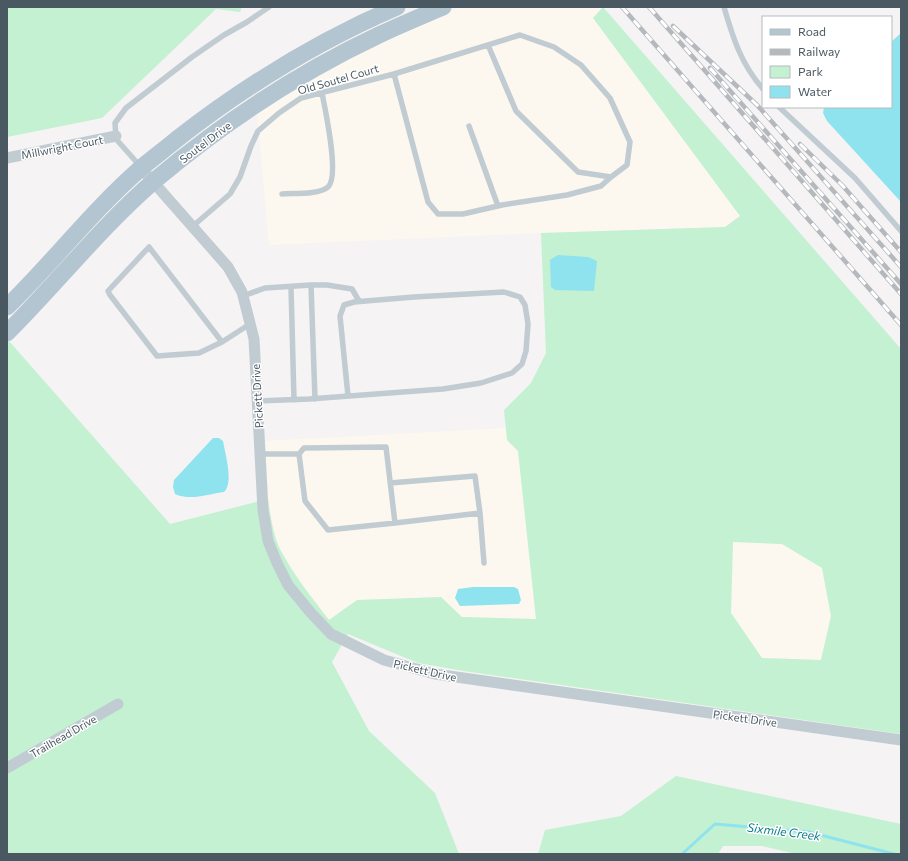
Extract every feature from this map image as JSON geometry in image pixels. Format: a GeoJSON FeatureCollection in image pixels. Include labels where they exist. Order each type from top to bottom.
{"type":"FeatureCollection","features":[{"type":"Feature","properties":{"kind":"main road","name":"Soutel Drive"},"geometry":{"type":"LineString","coordinates":[[7,307],[102,205],[142,168],[207,116],[292,59],[331,38],[397,7]]}},
{"type":"Feature","properties":{"kind":"main road","name":"Soutel Drive"},"geometry":{"type":"LineString","coordinates":[[7,333],[114,219],[154,182],[217,132],[258,103],[300,77],[380,34],[443,7]]}},
{"type":"Feature","properties":{"kind":"street","name":"Millwright Court"},"geometry":{"type":"LineString","coordinates":[[7,158],[116,136]]}},
{"type":"Feature","properties":{"kind":"street","name":"Pickett Drive"},"geometry":{"type":"LineString","coordinates":[[142,168],[194,226],[228,267],[243,296],[254,339],[263,510],[268,540],[288,585],[331,634],[384,660],[435,674],[901,740]]}},
{"type":"Feature","properties":{"kind":"street","name":"Trailhead Drive"},"geometry":{"type":"LineString","coordinates":[[7,768],[118,704]]}},
{"type":"Feature","properties":{"kind":"lane"},"geometry":{"type":"LineString","coordinates":[[142,168],[116,138],[114,123],[126,108],[192,57],[224,34],[247,22],[269,7]]}},
{"type":"Feature","properties":{"kind":"lane"},"geometry":{"type":"LineString","coordinates":[[724,7],[733,37],[742,59],[756,82],[762,88]]}},
{"type":"Feature","properties":{"kind":"lane"},"geometry":{"type":"LineString","coordinates":[[394,74],[520,35],[554,47],[581,65],[610,98],[630,142],[627,165],[601,186],[567,195],[498,206],[469,126]]}},
{"type":"Feature","properties":{"kind":"lane"},"geometry":{"type":"LineString","coordinates":[[488,45],[516,111],[578,172],[611,177]]}},
{"type":"Feature","properties":{"kind":"lane","name":"Old Soutel Court"},"geometry":{"type":"LineString","coordinates":[[194,226],[230,194],[240,177],[258,131],[279,113],[301,98],[394,74],[428,202],[438,214],[463,214],[498,206]]}},
{"type":"Feature","properties":{"kind":"lane"},"geometry":{"type":"LineString","coordinates":[[282,194],[318,192],[328,187],[332,177],[330,132],[322,93]]}},
{"type":"Feature","properties":{"kind":"lane"},"geometry":{"type":"LineString","coordinates":[[780,108],[856,178],[901,231]]}},
{"type":"Feature","properties":{"kind":"lane"},"geometry":{"type":"LineString","coordinates":[[222,342],[148,248],[108,291],[157,356],[199,353],[222,342],[250,324]]}},
{"type":"Feature","properties":{"kind":"lane"},"geometry":{"type":"LineString","coordinates":[[311,285],[315,399]]}},
{"type":"Feature","properties":{"kind":"lane"},"geometry":{"type":"LineString","coordinates":[[243,296],[265,288],[328,285],[352,289],[359,301]]}},
{"type":"Feature","properties":{"kind":"lane"},"geometry":{"type":"LineString","coordinates":[[291,287],[294,400]]}},
{"type":"Feature","properties":{"kind":"lane"},"geometry":{"type":"LineString","coordinates":[[257,401],[315,399],[443,389],[481,383],[512,373],[522,364],[526,352],[528,324],[526,305],[520,297],[504,292],[359,301],[344,305],[340,316],[348,396]]}},
{"type":"Feature","properties":{"kind":"lane"},"geometry":{"type":"LineString","coordinates":[[395,522],[386,447],[304,448],[299,454],[305,500],[328,530],[480,513]]}},
{"type":"Feature","properties":{"kind":"lane"},"geometry":{"type":"LineString","coordinates":[[260,454],[299,454]]}},
{"type":"Feature","properties":{"kind":"lane"},"geometry":{"type":"LineString","coordinates":[[390,483],[475,476],[484,563]]}},
{"type":"Feature","properties":{"kind":"shaded area"},"geometry":{"type":"Polygon","coordinates":[[[460,7],[603,7],[593,18],[740,216],[725,227],[541,233],[269,245],[257,112],[299,85],[380,42],[460,7]]]}},
{"type":"Feature","properties":{"kind":"shaded area"},"geometry":{"type":"Polygon","coordinates":[[[506,428],[507,440],[518,450],[536,619],[462,617],[440,597],[357,600],[329,620],[279,548],[268,499],[265,441],[506,428]]]}},
{"type":"Feature","properties":{"kind":"shaded area"},"geometry":{"type":"Polygon","coordinates":[[[733,541],[782,544],[822,568],[831,616],[821,660],[762,658],[731,613],[733,541]]]}},
{"type":"Feature","properties":{"kind":"green space"},"geometry":{"type":"Polygon","coordinates":[[[7,7],[242,7],[240,12],[216,9],[102,118],[7,137],[7,7]]]}},
{"type":"Feature","properties":{"kind":"green space"},"geometry":{"type":"Polygon","coordinates":[[[603,7],[901,349],[901,734],[464,671],[418,663],[348,634],[332,662],[369,731],[435,793],[459,854],[7,854],[7,342],[9,341],[170,524],[268,499],[274,531],[285,559],[309,595],[329,620],[357,600],[441,597],[462,617],[536,619],[518,451],[507,440],[504,410],[531,383],[546,353],[541,233],[725,227],[740,216],[593,18],[603,7]],[[733,542],[731,613],[762,658],[821,660],[831,616],[822,568],[782,544],[733,542]]]}},
{"type":"Feature","properties":{"kind":"green space"},"geometry":{"type":"Polygon","coordinates":[[[676,776],[901,824],[901,854],[796,854],[762,846],[723,846],[718,854],[538,854],[545,830],[621,816],[676,776]]]}},
{"type":"Feature","properties":{"kind":"water"},"geometry":{"type":"Polygon","coordinates":[[[901,33],[901,202],[827,121],[823,113],[824,108],[892,108],[892,41],[901,33]]]}},
{"type":"Feature","properties":{"kind":"water"},"geometry":{"type":"Polygon","coordinates":[[[558,255],[588,257],[597,261],[594,291],[555,290],[551,287],[550,260],[558,255]]]}},
{"type":"Feature","properties":{"kind":"water"},"geometry":{"type":"Polygon","coordinates":[[[213,438],[219,438],[223,441],[229,475],[227,488],[224,492],[193,497],[175,494],[173,487],[174,480],[213,438]]]}},
{"type":"Feature","properties":{"kind":"water"},"geometry":{"type":"Polygon","coordinates":[[[473,587],[514,587],[518,589],[521,600],[519,604],[460,606],[455,598],[458,589],[473,587]]]}},
{"type":"Feature","properties":{"kind":"waterway","name":"Sixmile Creek"},"geometry":{"type":"LineString","coordinates":[[682,854],[715,824],[809,832],[894,854]]}},
{"type":"Feature","properties":{"kind":"railway"},"geometry":{"type":"LineString","coordinates":[[622,7],[901,325]]}},
{"type":"Feature","properties":{"kind":"railway"},"geometry":{"type":"LineString","coordinates":[[649,7],[901,294]]}},
{"type":"Feature","properties":{"kind":"railway"},"geometry":{"type":"LineString","coordinates":[[673,26],[757,105],[901,267]]}},
{"type":"Feature","properties":{"kind":"railway"},"geometry":{"type":"LineString","coordinates":[[710,68],[901,284]]}},
{"type":"Feature","properties":{"kind":"railway"},"geometry":{"type":"LineString","coordinates":[[800,144],[842,185],[901,252]]}}]}
